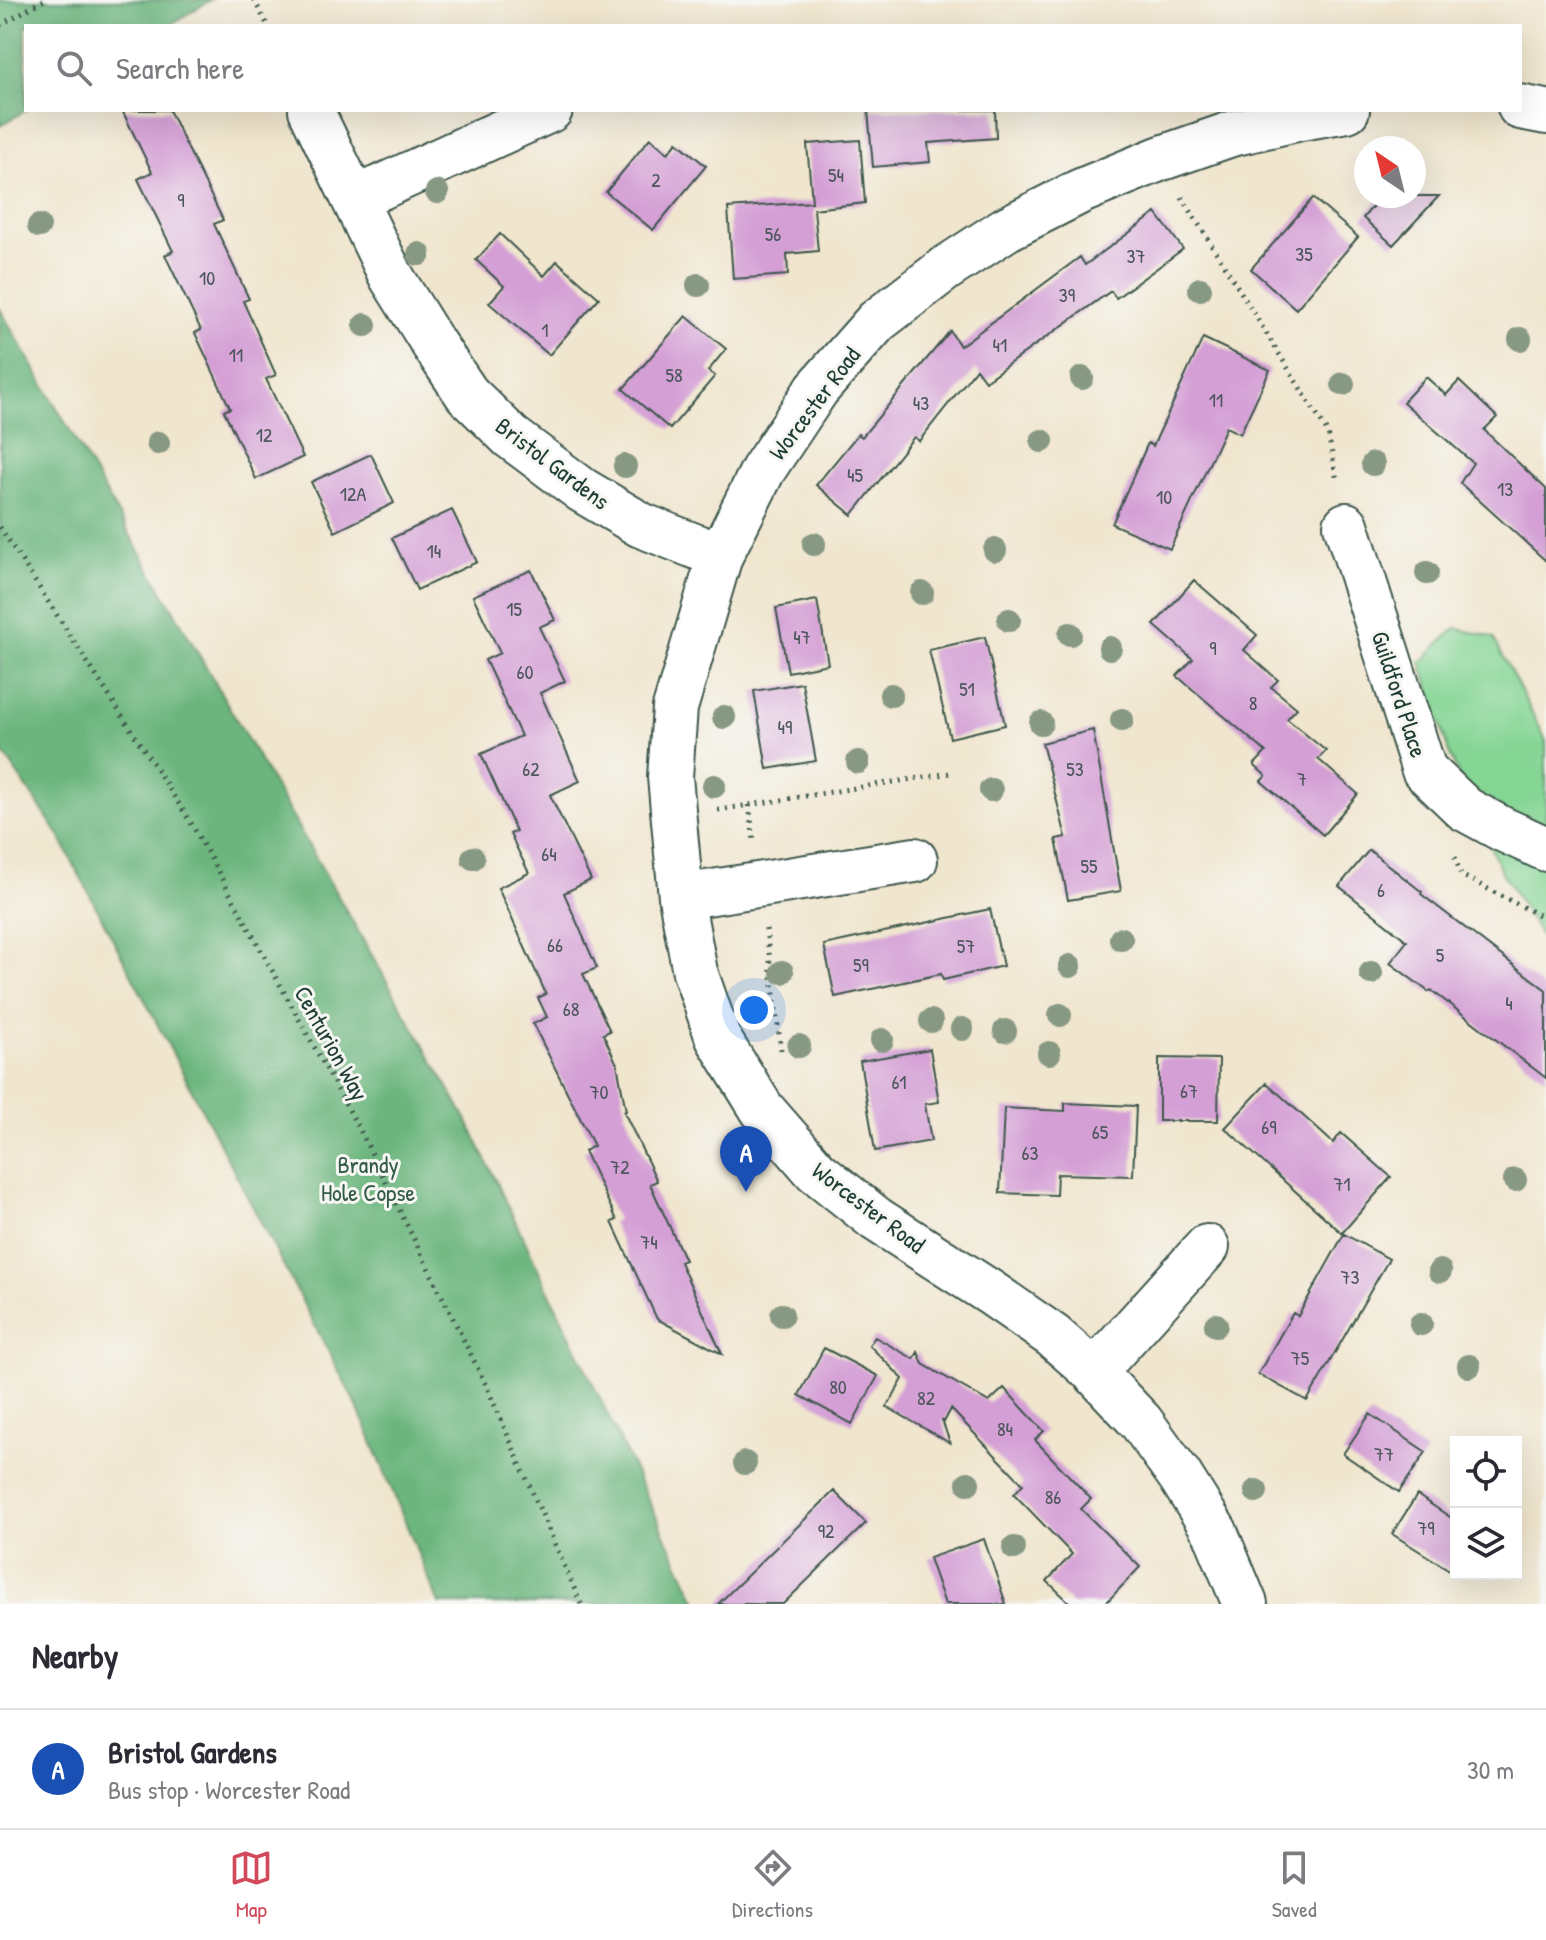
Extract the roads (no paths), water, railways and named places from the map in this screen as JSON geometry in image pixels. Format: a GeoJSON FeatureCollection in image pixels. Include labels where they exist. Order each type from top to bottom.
{"type":"FeatureCollection","features":[{"type":"Feature","properties":{"kind":"street"},"geometry":{"type":"LineString","coordinates":[[1522,107],[1546,112]]}},
{"type":"Feature","properties":{"kind":"street","name":"Bristol Gardens"},"geometry":{"type":"LineString","coordinates":[[312,112],[391,276],[467,394],[511,437],[582,490],[641,525],[720,556]]}},
{"type":"Feature","properties":{"kind":"street"},"geometry":{"type":"LineString","coordinates":[[355,199],[546,112]]}},
{"type":"Feature","properties":{"kind":"street","name":"Worcester Road"},"geometry":{"type":"LineString","coordinates":[[1245,1604],[1215,1532],[1180,1476],[1141,1422],[1094,1372],[1053,1336],[876,1219],[816,1171],[762,1109],[718,1038],[695,972],[681,897],[670,777],[675,708],[720,556],[763,470],[817,389],[877,321],[945,269],[1006,229],[1081,191],[1231,134],[1335,112]]}},
{"type":"Feature","properties":{"kind":"street","name":"Guildford Place"},"geometry":{"type":"LineString","coordinates":[[1346,525],[1424,770],[1465,809],[1546,849]]}},
{"type":"Feature","properties":{"kind":"street"},"geometry":{"type":"LineString","coordinates":[[681,897],[915,860]]}},
{"type":"Feature","properties":{"kind":"street"},"geometry":{"type":"LineString","coordinates":[[1094,1372],[1207,1247]]}},
{"type":"Feature","properties":{"kind":"place","name":"Bristol Gardens"},"geometry":{"type":"Point","coordinates":[746,1192]}},
{"type":"Feature","properties":{"kind":"park label","name":"Brandy Hole Copse"},"geometry":{"type":"Point","coordinates":[368,1178]}}]}
